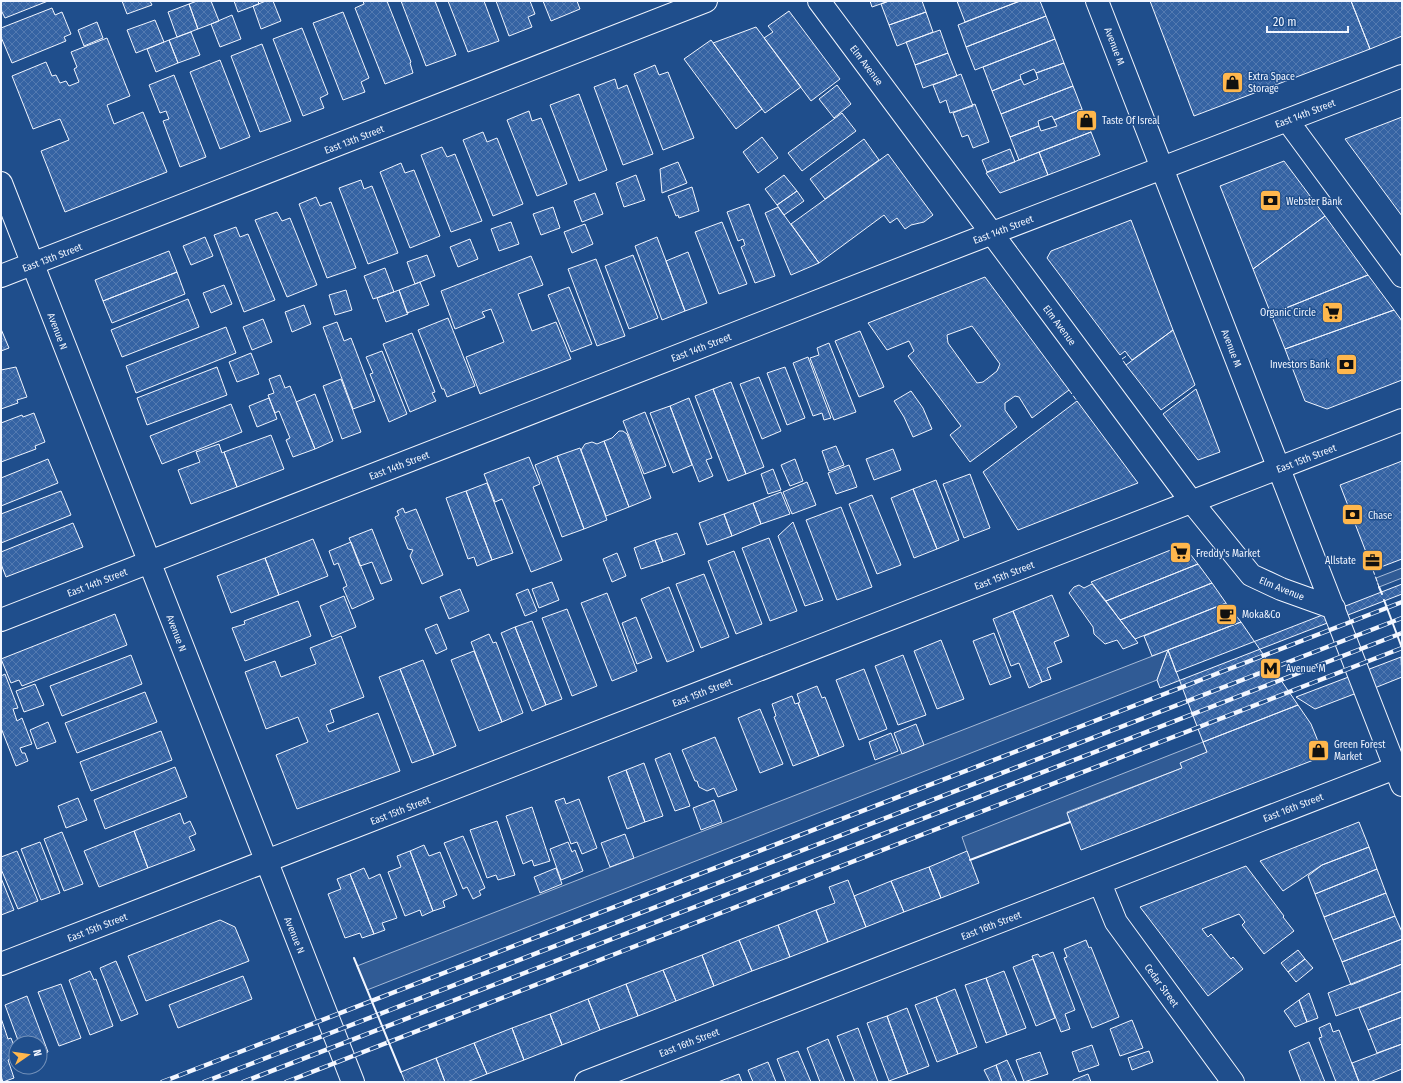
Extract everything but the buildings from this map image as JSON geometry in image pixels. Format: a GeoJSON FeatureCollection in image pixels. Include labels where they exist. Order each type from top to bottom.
{"type":"FeatureCollection","features":[{"type":"Feature","properties":{"kind":"street","name":"East 13th Street"},"geometry":{"type":"LineString","coordinates":[[1,276],[706,1]]}},
{"type":"Feature","properties":{"kind":"street","name":"Elm Avenue"},"geometry":{"type":"LineString","coordinates":[[819,1],[1191,502],[1251,575],[1281,589],[1334,608]]}},
{"type":"Feature","properties":{"kind":"street","name":"Avenue M"},"geometry":{"type":"LineString","coordinates":[[1097,1],[1399,776]]}},
{"type":"Feature","properties":{"kind":"street","name":"East 14th Street"},"geometry":{"type":"LineString","coordinates":[[1,620],[1402,76]]}},
{"type":"Feature","properties":{"kind":"street"},"geometry":{"type":"LineString","coordinates":[[1287,120],[1402,276]]}},
{"type":"Feature","properties":{"kind":"street","name":"Avenue N"},"geometry":{"type":"LineString","coordinates":[[1,183],[266,862],[354,1082]]}},
{"type":"Feature","properties":{"kind":"street","name":"East 15th Street"},"geometry":{"type":"LineString","coordinates":[[1,964],[1402,420]]}},
{"type":"Feature","properties":{"kind":"street","name":"East 16th Street"},"geometry":{"type":"LineString","coordinates":[[586,1082],[1100,883],[1399,776]]}},
{"type":"Feature","properties":{"kind":"street","name":"Cedar Street"},"geometry":{"type":"LineString","coordinates":[[1100,883],[1116,922],[1233,1082]]}},
{"type":"Feature","properties":{"kind":"shaded area"},"geometry":{"type":"Polygon","coordinates":[[[1402,568],[1402,578],[1379,587],[1376,578],[1402,568]]]}},
{"type":"Feature","properties":{"kind":"shaded area"},"geometry":{"type":"Polygon","coordinates":[[[1168,650],[1157,680],[367,990],[357,966],[1168,650]]]}},
{"type":"Feature","properties":{"kind":"shaded area"},"geometry":{"type":"Polygon","coordinates":[[[1203,742],[1207,752],[1182,768],[1067,812],[1070,822],[970,860],[962,837],[1203,742]]]}},
{"type":"Feature","properties":{"kind":"railway"},"geometry":{"type":"LineString","coordinates":[[162,1082],[1402,602]]}},
{"type":"Feature","properties":{"kind":"railway"},"geometry":{"type":"LineString","coordinates":[[204,1082],[1402,618]]}},
{"type":"Feature","properties":{"kind":"railway"},"geometry":{"type":"LineString","coordinates":[[243,1082],[1402,633]]}},
{"type":"Feature","properties":{"kind":"railway"},"geometry":{"type":"LineString","coordinates":[[286,1082],[1402,648]]}},
{"type":"Feature","properties":{"kind":"fence"},"geometry":{"type":"LineString","coordinates":[[1126,365],[1122,359],[1128,355]]}},
{"type":"Feature","properties":{"kind":"fence"},"geometry":{"type":"LineString","coordinates":[[1069,390],[1077,401]]}},
{"type":"Feature","properties":{"kind":"fence"},"geometry":{"type":"LineString","coordinates":[[1373,570],[1379,587]]}},
{"type":"Feature","properties":{"kind":"wall"},"geometry":{"type":"LineString","coordinates":[[1379,587],[1382,594]]}},
{"type":"Feature","properties":{"kind":"wall"},"geometry":{"type":"LineString","coordinates":[[1384,600],[1402,648]]}},
{"type":"Feature","properties":{"kind":"wall"},"geometry":{"type":"LineString","coordinates":[[970,860],[1070,822]]}},
{"type":"Feature","properties":{"kind":"wall"},"geometry":{"type":"LineString","coordinates":[[354,958],[401,1072]]}},
{"type":"Feature","properties":{"kind":"place","name":"Extra Space Storage"},"geometry":{"type":"Point","coordinates":[1232,82]}},
{"type":"Feature","properties":{"kind":"place","name":"Taste Of Isreal"},"geometry":{"type":"Point","coordinates":[1086,120]}},
{"type":"Feature","properties":{"kind":"place","name":"Webster Bank"},"geometry":{"type":"Point","coordinates":[1270,201]}},
{"type":"Feature","properties":{"kind":"place","name":"Organic Circle"},"geometry":{"type":"Point","coordinates":[1332,312]}},
{"type":"Feature","properties":{"kind":"place","name":"Investors Bank"},"geometry":{"type":"Point","coordinates":[1346,364]}},
{"type":"Feature","properties":{"kind":"place","name":"Chase"},"geometry":{"type":"Point","coordinates":[1353,515]}},
{"type":"Feature","properties":{"kind":"place","name":"Freddy's Market"},"geometry":{"type":"Point","coordinates":[1180,553]}},
{"type":"Feature","properties":{"kind":"place","name":"Allstate"},"geometry":{"type":"Point","coordinates":[1372,560]}},
{"type":"Feature","properties":{"kind":"place","name":"Moka&Co"},"geometry":{"type":"Point","coordinates":[1227,614]}},
{"type":"Feature","properties":{"kind":"place","name":"Avenue M"},"geometry":{"type":"Point","coordinates":[1271,668]}},
{"type":"Feature","properties":{"kind":"place","name":"Green Forest Market"},"geometry":{"type":"Point","coordinates":[1318,750]}}]}
